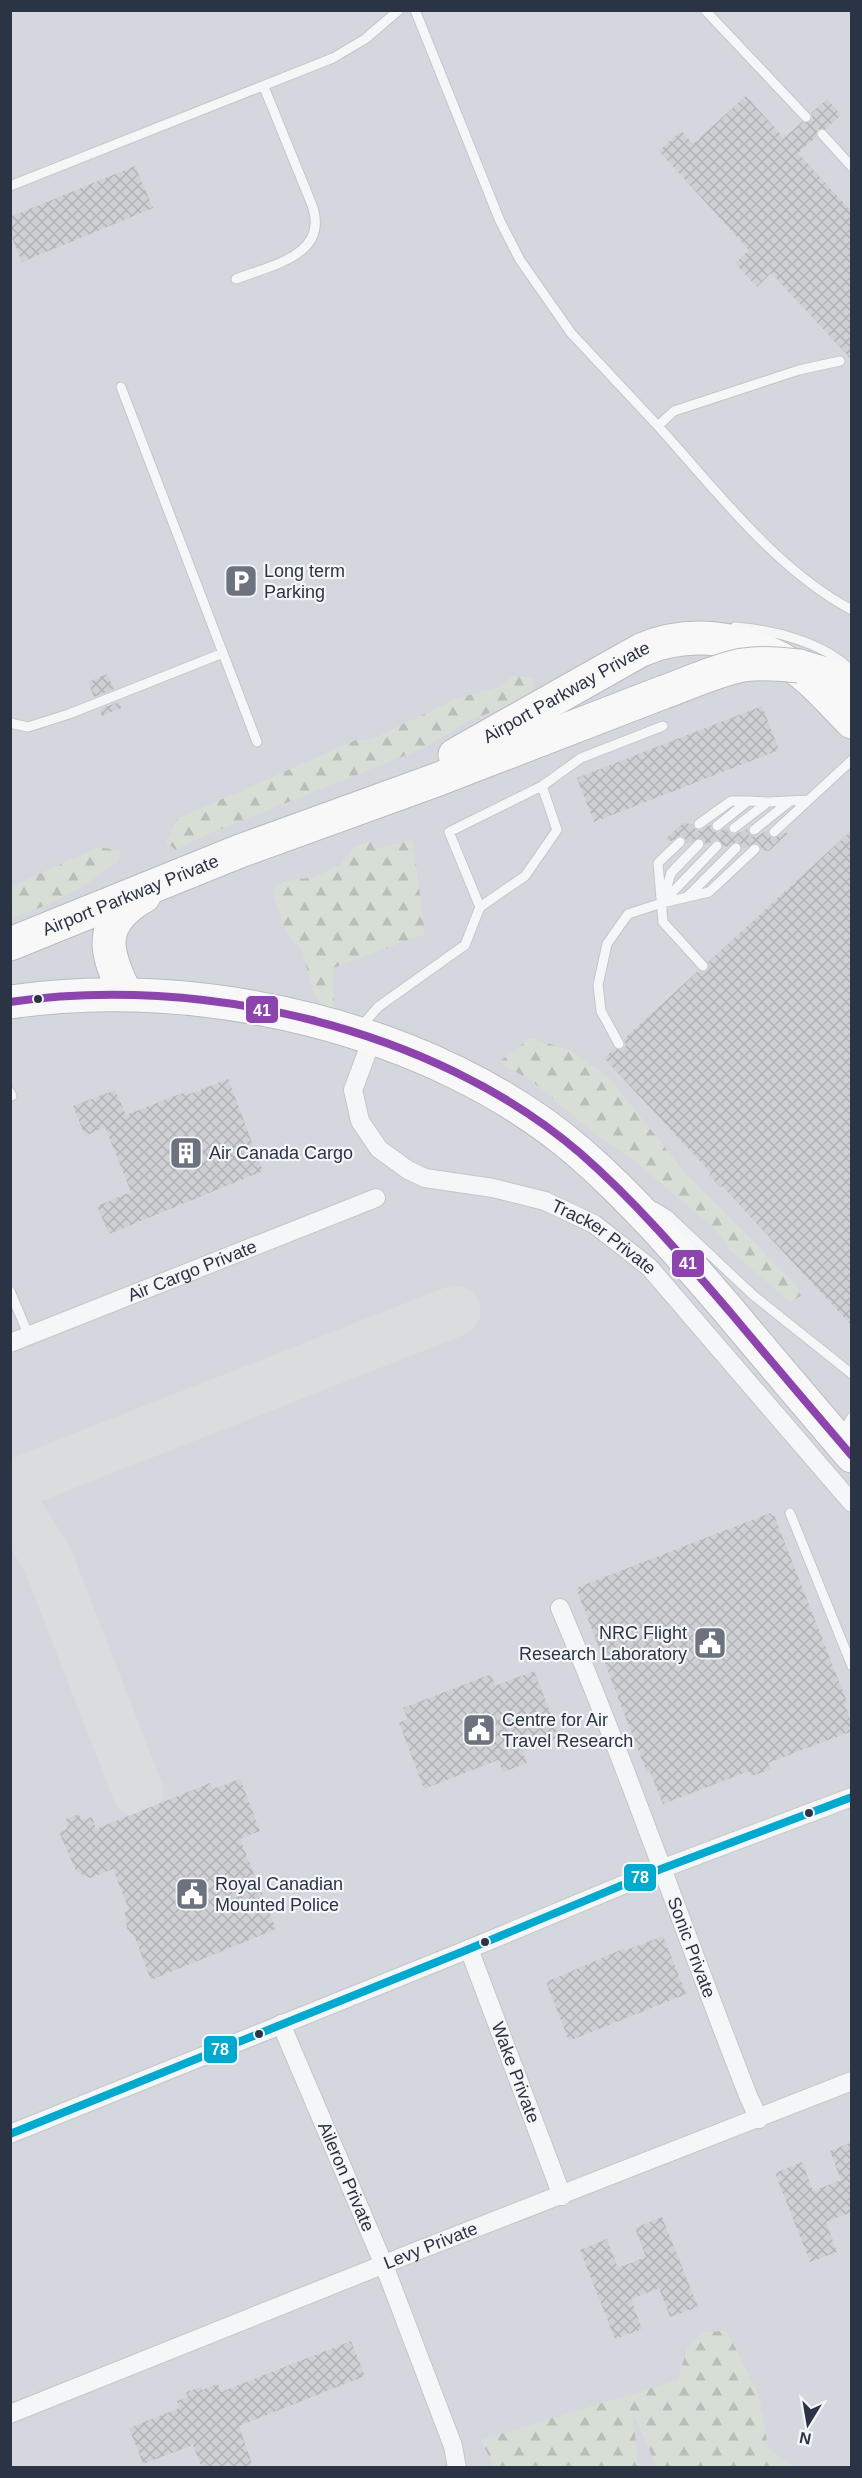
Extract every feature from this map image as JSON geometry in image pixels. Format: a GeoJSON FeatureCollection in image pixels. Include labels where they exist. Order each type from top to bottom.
{"type":"FeatureCollection","features":[{"type":"Feature","properties":{"kind":"highway","name":"Airport Parkway Private"},"geometry":{"type":"LineString","coordinates":[[353,809],[641,650],[661,641],[709,630],[734,642],[768,653],[792,666],[852,722]]}},
{"type":"Feature","properties":{"kind":"highway","name":"Airport Parkway Private"},"geometry":{"type":"LineString","coordinates":[[10,944],[185,873],[718,672],[743,665],[770,663],[846,671]]}},
{"type":"Feature","properties":{"kind":"highway"},"geometry":{"type":"LineString","coordinates":[[126,994],[111,965],[108,951],[109,938],[114,924],[137,900],[185,873]]}},
{"type":"Feature","properties":{"kind":"highway"},"geometry":{"type":"LineString","coordinates":[[10,1002],[73,994],[126,994],[166,995],[232,1003],[298,1016],[364,1036],[443,1067],[497,1095],[551,1131],[602,1173],[653,1223],[847,1438]]}},
{"type":"Feature","properties":{"kind":"street","name":"Tracker Private"},"geometry":{"type":"LineString","coordinates":[[364,1036],[353,1090],[360,1121],[379,1149],[408,1170],[424,1178],[493,1188],[545,1201],[594,1224],[649,1267],[852,1503]]}},
{"type":"Feature","properties":{"kind":"street","name":"Air Cargo Private"},"geometry":{"type":"LineString","coordinates":[[10,1343],[376,1198]]}},
{"type":"Feature","properties":{"kind":"street","name":"Sonic Private"},"geometry":{"type":"LineString","coordinates":[[560,1608],[745,2089],[759,2119]]}},
{"type":"Feature","properties":{"kind":"street"},"geometry":{"type":"LineString","coordinates":[[10,2134],[661,1869],[852,1797]]}},
{"type":"Feature","properties":{"kind":"street","name":"Wake Private"},"geometry":{"type":"LineString","coordinates":[[469,1949],[562,2196]]}},
{"type":"Feature","properties":{"kind":"street","name":"Aileron Private"},"geometry":{"type":"LineString","coordinates":[[281,2024],[384,2265],[453,2446],[457,2468]]}},
{"type":"Feature","properties":{"kind":"street","name":"Levy Private"},"geometry":{"type":"LineString","coordinates":[[10,2414],[852,2081]]}},
{"type":"Feature","properties":{"kind":"lane"},"geometry":{"type":"LineString","coordinates":[[10,186],[333,58],[365,39],[399,10]]}},
{"type":"Feature","properties":{"kind":"lane"},"geometry":{"type":"LineString","coordinates":[[415,10],[500,221],[520,260],[571,333],[771,550],[801,576],[835,601],[852,610]]}},
{"type":"Feature","properties":{"kind":"lane"},"geometry":{"type":"LineString","coordinates":[[705,10],[806,117]]}},
{"type":"Feature","properties":{"kind":"lane"},"geometry":{"type":"LineString","coordinates":[[236,279],[291,257],[306,248],[313,239],[317,224],[312,205],[264,87]]}},
{"type":"Feature","properties":{"kind":"lane"},"geometry":{"type":"LineString","coordinates":[[822,134],[852,167]]}},
{"type":"Feature","properties":{"kind":"lane"},"geometry":{"type":"LineString","coordinates":[[658,426],[674,411],[799,370],[840,361]]}},
{"type":"Feature","properties":{"kind":"lane"},"geometry":{"type":"LineString","coordinates":[[121,387],[257,742]]}},
{"type":"Feature","properties":{"kind":"lane"},"geometry":{"type":"LineString","coordinates":[[709,630],[753,628],[788,637],[846,671],[852,670]]}},
{"type":"Feature","properties":{"kind":"lane"},"geometry":{"type":"LineString","coordinates":[[10,723],[28,727],[69,714],[223,653]]}},
{"type":"Feature","properties":{"kind":"lane"},"geometry":{"type":"LineString","coordinates":[[846,671],[852,662]]}},
{"type":"Feature","properties":{"kind":"lane"},"geometry":{"type":"LineString","coordinates":[[480,906],[449,832],[542,786],[581,758],[663,726]]}},
{"type":"Feature","properties":{"kind":"lane"},"geometry":{"type":"LineString","coordinates":[[774,832],[852,760]]}},
{"type":"Feature","properties":{"kind":"lane"},"geometry":{"type":"LineString","coordinates":[[364,1036],[378,1007],[465,945],[480,906],[525,876],[557,830],[542,786]]}},
{"type":"Feature","properties":{"kind":"lane"},"geometry":{"type":"LineString","coordinates":[[699,824],[731,801],[808,800]]}},
{"type":"Feature","properties":{"kind":"lane"},"geometry":{"type":"LineString","coordinates":[[717,826],[748,801]]}},
{"type":"Feature","properties":{"kind":"lane"},"geometry":{"type":"LineString","coordinates":[[734,828],[768,802]]}},
{"type":"Feature","properties":{"kind":"lane"},"geometry":{"type":"LineString","coordinates":[[753,830],[789,802]]}},
{"type":"Feature","properties":{"kind":"lane"},"geometry":{"type":"LineString","coordinates":[[680,842],[658,863],[663,922],[703,966]]}},
{"type":"Feature","properties":{"kind":"lane"},"geometry":{"type":"LineString","coordinates":[[662,903],[671,873],[699,844]]}},
{"type":"Feature","properties":{"kind":"lane"},"geometry":{"type":"LineString","coordinates":[[662,903],[717,846]]}},
{"type":"Feature","properties":{"kind":"lane"},"geometry":{"type":"LineString","coordinates":[[687,897],[736,848]]}},
{"type":"Feature","properties":{"kind":"lane"},"geometry":{"type":"LineString","coordinates":[[619,1044],[601,1011],[598,985],[607,944],[628,914],[709,892],[755,849]]}},
{"type":"Feature","properties":{"kind":"lane"},"geometry":{"type":"LineString","coordinates":[[602,1173],[640,1197]]}},
{"type":"Feature","properties":{"kind":"lane"},"geometry":{"type":"LineString","coordinates":[[649,1203],[668,1215],[753,1295],[852,1374]]}},
{"type":"Feature","properties":{"kind":"lane"},"geometry":{"type":"LineString","coordinates":[[10,1291],[29,1336]]}},
{"type":"Feature","properties":{"kind":"lane"},"geometry":{"type":"LineString","coordinates":[[790,1513],[852,1666]]}},
{"type":"Feature","properties":{"kind":"lane"},"geometry":{"type":"LineString","coordinates":[[842,1642],[852,1638]]}},
{"type":"Feature","properties":{"kind":"shaded area"},"geometry":{"type":"Polygon","coordinates":[[[10,11],[851,11],[851,2467],[11,2467],[10,11]]]}},
{"type":"Feature","properties":{"kind":"green space"},"geometry":{"type":"Polygon","coordinates":[[[514,675],[533,678],[535,684],[530,696],[469,721],[424,748],[198,838],[176,850],[166,842],[177,819],[356,740],[370,740],[458,698],[499,687],[514,675]]]}},
{"type":"Feature","properties":{"kind":"green space"},"geometry":{"type":"Polygon","coordinates":[[[370,840],[374,849],[413,840],[425,934],[333,968],[334,1011],[322,1004],[314,994],[302,951],[286,932],[272,890],[284,881],[315,877],[341,864],[352,849],[370,840]]]}},
{"type":"Feature","properties":{"kind":"green space"},"geometry":{"type":"Polygon","coordinates":[[[98,847],[121,851],[118,862],[75,891],[11,918],[11,887],[98,847]]]}},
{"type":"Feature","properties":{"kind":"green space"},"geometry":{"type":"Polygon","coordinates":[[[530,1038],[570,1050],[609,1078],[689,1177],[795,1284],[801,1296],[790,1302],[731,1251],[715,1229],[631,1158],[596,1135],[533,1082],[499,1062],[530,1038]]]}},
{"type":"Feature","properties":{"kind":"green space"},"geometry":{"type":"Polygon","coordinates":[[[727,2331],[760,2398],[768,2448],[792,2465],[791,2467],[657,2467],[633,2413],[638,2467],[494,2467],[481,2440],[678,2380],[687,2348],[704,2332],[727,2331]]]}},
{"type":"Feature","properties":{"kind":"building"},"geometry":{"type":"Polygon","coordinates":[[[746,96],[784,138],[802,122],[810,122],[813,118],[811,113],[827,99],[841,115],[826,129],[817,129],[816,137],[798,153],[852,212],[852,360],[771,273],[757,287],[735,263],[749,250],[659,151],[681,131],[693,144],[746,96]]]}},
{"type":"Feature","properties":{"kind":"building"},"geometry":{"type":"Polygon","coordinates":[[[135,166],[153,208],[22,262],[10,233],[10,217],[135,166]]]}},
{"type":"Feature","properties":{"kind":"building"},"geometry":{"type":"Polygon","coordinates":[[[107,674],[114,689],[94,697],[88,682],[107,674]]]}},
{"type":"Feature","properties":{"kind":"building"},"geometry":{"type":"Polygon","coordinates":[[[119,702],[121,708],[102,716],[100,709],[119,702]]]}},
{"type":"Feature","properties":{"kind":"building"},"geometry":{"type":"Polygon","coordinates":[[[762,706],[779,750],[594,822],[577,778],[762,706]]]}},
{"type":"Feature","properties":{"kind":"building"},"geometry":{"type":"Polygon","coordinates":[[[683,823],[692,824],[699,831],[710,825],[712,831],[717,833],[727,827],[729,833],[734,835],[747,829],[749,835],[754,837],[767,831],[773,839],[783,833],[788,833],[769,851],[762,850],[756,842],[743,848],[737,841],[728,847],[724,846],[718,839],[706,845],[700,837],[687,843],[681,835],[671,841],[664,840],[683,823]]]}},
{"type":"Feature","properties":{"kind":"building"},"geometry":{"type":"Polygon","coordinates":[[[852,830],[852,1326],[722,1186],[720,1187],[709,1175],[711,1173],[604,1058],[614,1049],[623,1050],[626,1045],[624,1039],[698,971],[704,973],[708,971],[708,962],[852,830]]]}},
{"type":"Feature","properties":{"kind":"building","name":"Air Canada Cargo"},"geometry":{"type":"Polygon","coordinates":[[[228,1079],[263,1171],[109,1234],[97,1206],[131,1192],[105,1127],[85,1136],[73,1106],[115,1090],[126,1115],[185,1092],[187,1095],[228,1079]]]}},
{"type":"Feature","properties":{"kind":"building","name":"NRC Flight Research Laboratory"},"geometry":{"type":"Polygon","coordinates":[[[770,1513],[774,1515],[847,1702],[844,1703],[852,1723],[852,1731],[768,1763],[771,1769],[761,1773],[751,1776],[749,1771],[663,1804],[650,1772],[647,1773],[576,1588],[770,1513]]]}},
{"type":"Feature","properties":{"kind":"building","name":"Centre for Air Travel Research"},"geometry":{"type":"Polygon","coordinates":[[[534,1671],[560,1737],[522,1751],[527,1763],[503,1772],[498,1760],[424,1789],[399,1723],[408,1719],[403,1708],[491,1674],[495,1686],[534,1671]]]}},
{"type":"Feature","properties":{"kind":"building","name":"Royal Canadian Mounted Police"},"geometry":{"type":"Polygon","coordinates":[[[240,1779],[260,1831],[240,1839],[276,1929],[151,1980],[135,1938],[127,1929],[125,1912],[129,1910],[113,1869],[90,1878],[76,1871],[59,1832],[67,1829],[66,1819],[79,1814],[82,1821],[92,1817],[96,1829],[210,1783],[213,1789],[240,1779]]]}},
{"type":"Feature","properties":{"kind":"building"},"geometry":{"type":"Polygon","coordinates":[[[663,1936],[686,1994],[569,2041],[546,1982],[623,1949],[624,1951],[663,1936]]]}},
{"type":"Feature","properties":{"kind":"building"},"geometry":{"type":"Polygon","coordinates":[[[852,2142],[852,2212],[826,2222],[837,2252],[810,2262],[775,2173],[802,2162],[813,2191],[841,2180],[830,2151],[852,2142]]]}},
{"type":"Feature","properties":{"kind":"building"},"geometry":{"type":"Polygon","coordinates":[[[662,2217],[698,2307],[670,2317],[659,2288],[631,2299],[642,2329],[615,2339],[580,2250],[607,2239],[618,2268],[646,2257],[635,2228],[662,2217]]]}},
{"type":"Feature","properties":{"kind":"building"},"geometry":{"type":"Polygon","coordinates":[[[351,2341],[365,2376],[239,2426],[252,2464],[242,2468],[202,2468],[193,2445],[143,2464],[129,2428],[179,2408],[177,2401],[188,2397],[186,2392],[201,2387],[202,2390],[218,2384],[221,2392],[351,2341]]]}},
{"type":"Feature","properties":{"kind":"taxiway"},"geometry":{"type":"LineString","coordinates":[[10,1486],[455,1311]]}},
{"type":"Feature","properties":{"kind":"taxiway"},"geometry":{"type":"LineString","coordinates":[[10,1506],[21,1517],[47,1558],[138,1792]]}},
{"type":"Feature","properties":{"kind":"transit line","name":"41"},"geometry":{"type":"LineString","coordinates":[[10,1002],[82,995],[158,996],[234,1004],[311,1020],[385,1042],[456,1072],[521,1109],[580,1153],[620,1190],[694,1270],[852,1456]]}},
{"type":"Feature","properties":{"kind":"transit line","name":"78"},"geometry":{"type":"LineString","coordinates":[[10,2134],[661,1869],[852,1797]]}},
{"type":"Feature","properties":{"kind":"place","name":"Long term Parking"},"geometry":{"type":"Point","coordinates":[241,581]}},
{"type":"Feature","properties":{"kind":"place","name":"Air Canada Cargo"},"geometry":{"type":"Point","coordinates":[186,1153]}},
{"type":"Feature","properties":{"kind":"place","name":"NRC Flight Research Laboratory"},"geometry":{"type":"Point","coordinates":[710,1643]}},
{"type":"Feature","properties":{"kind":"place","name":"Centre for Air Travel Research"},"geometry":{"type":"Point","coordinates":[479,1730]}},
{"type":"Feature","properties":{"kind":"place","name":"Royal Canadian Mounted Police"},"geometry":{"type":"Point","coordinates":[192,1894]}}]}
